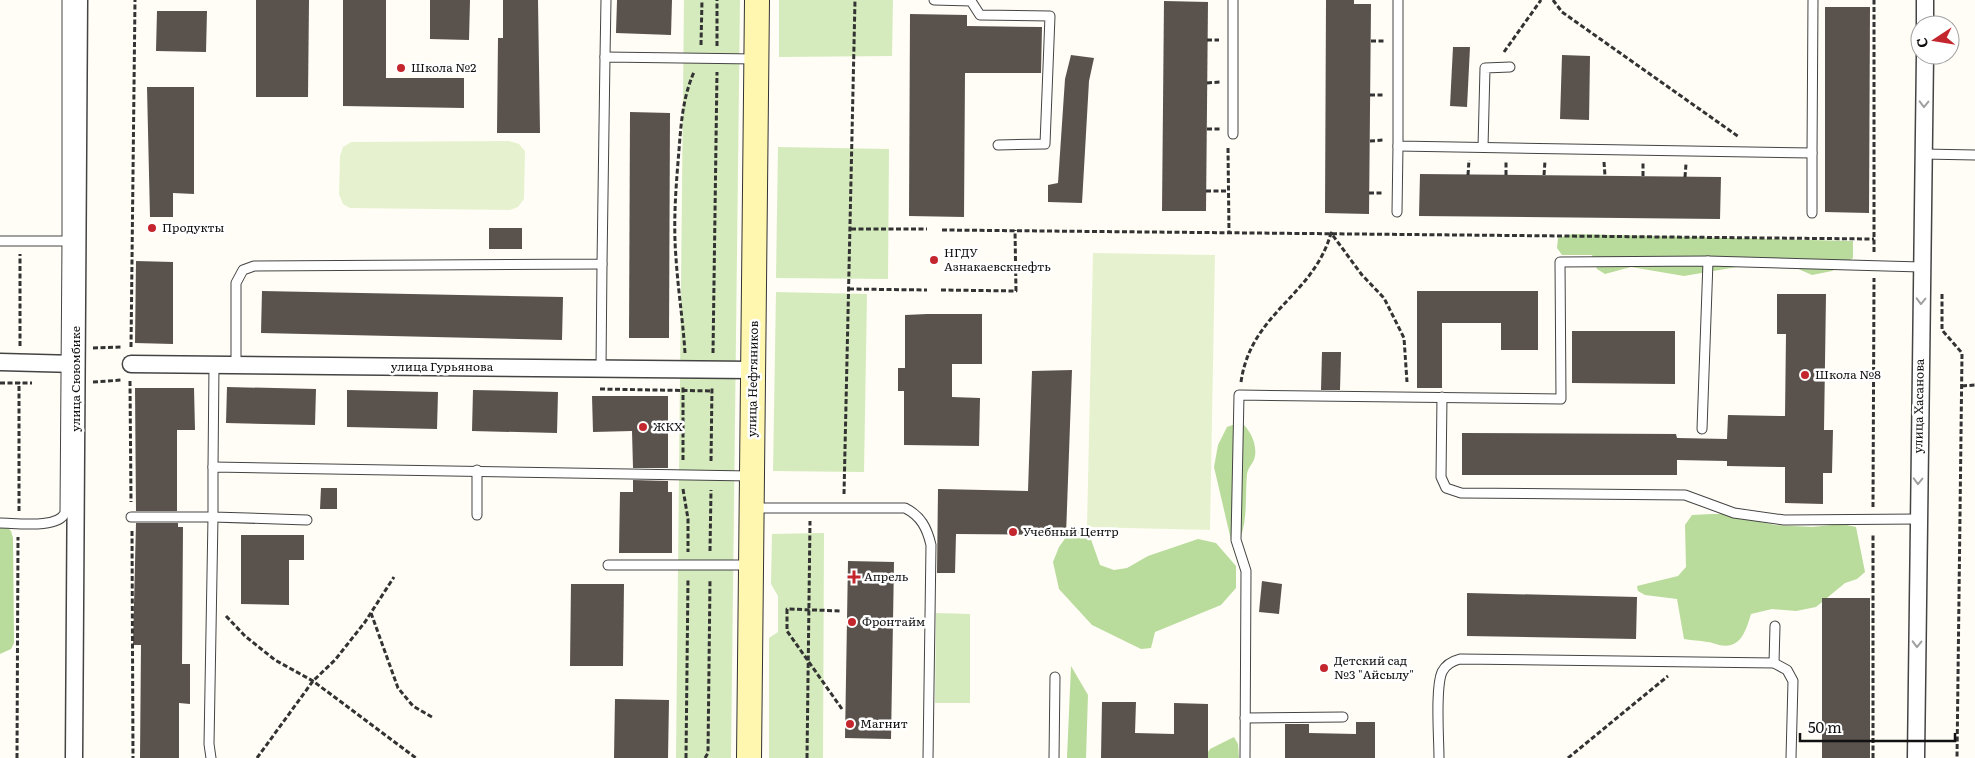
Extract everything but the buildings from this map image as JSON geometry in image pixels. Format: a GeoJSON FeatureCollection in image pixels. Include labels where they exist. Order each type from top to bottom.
{"type":"FeatureCollection","features":[{"type":"Feature","properties":{"kind":"street","name":"улица Сююмбике"},"geometry":{"type":"LineString","coordinates":[[74,758],[71,363],[79,0]]}},
{"type":"Feature","properties":{"kind":"street","name":"улица Нефтяников"},"geometry":{"type":"LineString","coordinates":[[749,758],[758,0]]}},
{"type":"Feature","properties":{"kind":"street"},"geometry":{"type":"LineString","coordinates":[[1925,0],[1925,15]]}},
{"type":"Feature","properties":{"kind":"street","name":"улица Хасанова"},"geometry":{"type":"LineString","coordinates":[[1916,758],[1924,65]]}},
{"type":"Feature","properties":{"kind":"street"},"geometry":{"type":"LineString","coordinates":[[0,362],[71,363]]}},
{"type":"Feature","properties":{"kind":"street","name":"улица Гурьянова"},"geometry":{"type":"LineString","coordinates":[[131,364],[753,370]]}},
{"type":"Feature","properties":{"kind":"lane"},"geometry":{"type":"LineString","coordinates":[[0,524],[54,523],[62,518],[65,513],[71,363],[67,241],[68,0]]}},
{"type":"Feature","properties":{"kind":"lane"},"geometry":{"type":"LineString","coordinates":[[601,368],[606,0]]}},
{"type":"Feature","properties":{"kind":"lane"},"geometry":{"type":"LineString","coordinates":[[934,0],[971,1],[980,15],[1050,16],[1045,144],[998,145]]}},
{"type":"Feature","properties":{"kind":"lane"},"geometry":{"type":"LineString","coordinates":[[1233,0],[1233,134]]}},
{"type":"Feature","properties":{"kind":"lane"},"geometry":{"type":"LineString","coordinates":[[1397,212],[1398,0]]}},
{"type":"Feature","properties":{"kind":"lane"},"geometry":{"type":"LineString","coordinates":[[1812,213],[1813,0]]}},
{"type":"Feature","properties":{"kind":"lane"},"geometry":{"type":"LineString","coordinates":[[605,57],[757,59]]}},
{"type":"Feature","properties":{"kind":"lane"},"geometry":{"type":"LineString","coordinates":[[1484,147],[1484,68],[1510,67]]}},
{"type":"Feature","properties":{"kind":"lane"},"geometry":{"type":"LineString","coordinates":[[1398,146],[1812,153]]}},
{"type":"Feature","properties":{"kind":"lane"},"geometry":{"type":"LineString","coordinates":[[1923,154],[1975,155]]}},
{"type":"Feature","properties":{"kind":"lane"},"geometry":{"type":"LineString","coordinates":[[0,241],[67,241]]}},
{"type":"Feature","properties":{"kind":"lane"},"geometry":{"type":"LineString","coordinates":[[1245,758],[1246,571],[1236,540],[1239,395],[1560,399],[1560,262],[1708,261],[1921,267]]}},
{"type":"Feature","properties":{"kind":"lane"},"geometry":{"type":"LineString","coordinates":[[1702,429],[1708,261]]}},
{"type":"Feature","properties":{"kind":"lane"},"geometry":{"type":"LineString","coordinates":[[236,365],[236,283],[240,274],[248,267],[260,265],[602,264]]}},
{"type":"Feature","properties":{"kind":"lane"},"geometry":{"type":"LineString","coordinates":[[211,758],[209,744],[214,364]]}},
{"type":"Feature","properties":{"kind":"lane"},"geometry":{"type":"LineString","coordinates":[[1442,397],[1441,477],[1446,488],[1461,493],[1685,495],[1734,513],[1759,518],[1784,520],[1918,519]]}},
{"type":"Feature","properties":{"kind":"lane"},"geometry":{"type":"LineString","coordinates":[[214,467],[752,476]]}},
{"type":"Feature","properties":{"kind":"lane"},"geometry":{"type":"LineString","coordinates":[[477,470],[477,515]]}},
{"type":"Feature","properties":{"kind":"lane"},"geometry":{"type":"LineString","coordinates":[[752,508],[906,508],[915,513],[928,533],[931,545],[928,758]]}},
{"type":"Feature","properties":{"kind":"lane"},"geometry":{"type":"LineString","coordinates":[[132,517],[307,520]]}},
{"type":"Feature","properties":{"kind":"lane"},"geometry":{"type":"LineString","coordinates":[[608,565],[751,565]]}},
{"type":"Feature","properties":{"kind":"lane"},"geometry":{"type":"LineString","coordinates":[[1774,663],[1775,626]]}},
{"type":"Feature","properties":{"kind":"lane"},"geometry":{"type":"LineString","coordinates":[[1439,758],[1440,681],[1446,666],[1452,660],[1460,659],[1774,663],[1787,670],[1793,681],[1791,758]]}},
{"type":"Feature","properties":{"kind":"lane"},"geometry":{"type":"LineString","coordinates":[[1054,758],[1055,677]]}},
{"type":"Feature","properties":{"kind":"lane"},"geometry":{"type":"LineString","coordinates":[[1245,718],[1343,717]]}},
{"type":"Feature","properties":{"kind":"path"},"geometry":{"type":"LineString","coordinates":[[132,758],[131,364],[135,0]]}},
{"type":"Feature","properties":{"kind":"path"},"geometry":{"type":"LineString","coordinates":[[843,508],[855,0]]}},
{"type":"Feature","properties":{"kind":"path"},"geometry":{"type":"LineString","coordinates":[[1504,52],[1541,0]]}},
{"type":"Feature","properties":{"kind":"path"},"geometry":{"type":"LineString","coordinates":[[1553,0],[1562,12],[1761,152]]}},
{"type":"Feature","properties":{"kind":"path"},"geometry":{"type":"LineString","coordinates":[[1873,758],[1874,0]]}},
{"type":"Feature","properties":{"kind":"path"},"geometry":{"type":"LineString","coordinates":[[1206,191],[1228,191]]}},
{"type":"Feature","properties":{"kind":"path"},"geometry":{"type":"LineString","coordinates":[[851,229],[927,230]]}},
{"type":"Feature","properties":{"kind":"path"},"geometry":{"type":"LineString","coordinates":[[942,230],[1874,239]]}},
{"type":"Feature","properties":{"kind":"path"},"geometry":{"type":"LineString","coordinates":[[941,290],[1016,290],[1015,230]]}},
{"type":"Feature","properties":{"kind":"path"},"geometry":{"type":"LineString","coordinates":[[1239,395],[1243,365],[1250,346],[1270,320],[1308,280],[1326,252],[1331,233]]}},
{"type":"Feature","properties":{"kind":"path"},"geometry":{"type":"LineString","coordinates":[[1331,233],[1362,275],[1384,298],[1404,338],[1408,397]]}},
{"type":"Feature","properties":{"kind":"path"},"geometry":{"type":"LineString","coordinates":[[17,758],[20,241]]}},
{"type":"Feature","properties":{"kind":"path"},"geometry":{"type":"LineString","coordinates":[[849,289],[927,290]]}},
{"type":"Feature","properties":{"kind":"path"},"geometry":{"type":"LineString","coordinates":[[1942,291],[1942,330],[1962,353],[1957,758]]}},
{"type":"Feature","properties":{"kind":"path"},"geometry":{"type":"LineString","coordinates":[[1962,386],[1975,386]]}},
{"type":"Feature","properties":{"kind":"path"},"geometry":{"type":"LineString","coordinates":[[807,758],[810,508]]}},
{"type":"Feature","properties":{"kind":"path"},"geometry":{"type":"LineString","coordinates":[[257,758],[313,682],[335,660],[371,613],[394,577]]}},
{"type":"Feature","properties":{"kind":"path"},"geometry":{"type":"LineString","coordinates":[[211,601],[245,636],[275,660],[313,682],[416,758]]}},
{"type":"Feature","properties":{"kind":"path"},"geometry":{"type":"LineString","coordinates":[[842,611],[787,609],[787,631],[842,709]]}},
{"type":"Feature","properties":{"kind":"path"},"geometry":{"type":"LineString","coordinates":[[371,613],[398,688],[413,706],[432,717]]}},
{"type":"Feature","properties":{"kind":"path"},"geometry":{"type":"LineString","coordinates":[[1568,758],[1686,662]]}},
{"type":"Feature","properties":{"kind":"path"},"geometry":{"type":"LineString","coordinates":[[705,758],[708,753]]}},
{"type":"Feature","properties":{"kind":"green space"},"geometry":{"type":"Polygon","coordinates":[[[684,0],[740,0],[731,758],[676,758],[684,0]]]}},
{"type":"Feature","properties":{"kind":"green space"},"geometry":{"type":"Polygon","coordinates":[[[779,0],[893,0],[892,56],[779,57],[779,0]]]}},
{"type":"Feature","properties":{"kind":"green space"},"geometry":{"type":"Polygon","coordinates":[[[509,141],[519,144],[525,151],[524,199],[518,207],[510,210],[350,208],[343,204],[339,194],[340,156],[343,147],[351,142],[509,141]]]}},
{"type":"Feature","properties":{"kind":"green space"},"geometry":{"type":"Polygon","coordinates":[[[778,147],[889,149],[888,279],[776,278],[778,147]]]}},
{"type":"Feature","properties":{"kind":"green space"},"geometry":{"type":"Polygon","coordinates":[[[1573,234],[1853,241],[1853,258],[1832,271],[1812,275],[1778,260],[1684,276],[1631,267],[1605,274],[1597,269],[1592,255],[1562,255],[1557,248],[1558,238],[1573,234]]]}},
{"type":"Feature","properties":{"kind":"green space"},"geometry":{"type":"Polygon","coordinates":[[[1093,253],[1215,255],[1210,530],[1087,527],[1093,253]]]}},
{"type":"Feature","properties":{"kind":"green space"},"geometry":{"type":"Polygon","coordinates":[[[776,292],[867,294],[864,472],[773,471],[776,292]]]}},
{"type":"Feature","properties":{"kind":"green space"},"geometry":{"type":"Polygon","coordinates":[[[1241,422],[1252,437],[1255,446],[1255,456],[1247,474],[1243,531],[1240,539],[1231,540],[1214,467],[1218,445],[1227,427],[1241,422]]]}},
{"type":"Feature","properties":{"kind":"green space"},"geometry":{"type":"Polygon","coordinates":[[[1723,514],[1775,525],[1812,527],[1842,524],[1856,527],[1865,572],[1857,579],[1845,583],[1816,607],[1796,611],[1772,609],[1751,614],[1744,632],[1733,645],[1726,646],[1684,639],[1677,599],[1645,595],[1638,591],[1637,586],[1678,576],[1686,567],[1685,525],[1692,515],[1723,514]]]}},
{"type":"Feature","properties":{"kind":"green space"},"geometry":{"type":"Polygon","coordinates":[[[0,526],[6,526],[11,531],[13,538],[14,643],[11,649],[0,654],[0,526]]]}},
{"type":"Feature","properties":{"kind":"green space"},"geometry":{"type":"Polygon","coordinates":[[[1079,527],[1088,531],[1100,565],[1114,570],[1127,568],[1148,556],[1198,539],[1216,543],[1236,566],[1236,588],[1221,605],[1155,632],[1151,648],[1141,649],[1092,625],[1059,589],[1053,562],[1059,547],[1069,533],[1079,527]]]}},
{"type":"Feature","properties":{"kind":"green space"},"geometry":{"type":"Polygon","coordinates":[[[824,533],[823,758],[769,758],[769,638],[778,632],[778,596],[771,584],[772,534],[824,533]]]}},
{"type":"Feature","properties":{"kind":"green space"},"geometry":{"type":"Polygon","coordinates":[[[936,613],[970,614],[970,703],[935,703],[936,613]]]}},
{"type":"Feature","properties":{"kind":"green space"},"geometry":{"type":"Polygon","coordinates":[[[1071,666],[1088,695],[1086,758],[1067,758],[1071,666]]]}},
{"type":"Feature","properties":{"kind":"green space"},"geometry":{"type":"Polygon","coordinates":[[[1234,737],[1238,744],[1239,758],[1204,758],[1210,749],[1234,737]]]}},
{"type":"Feature","properties":{"kind":"place","name":"Школа №2"},"geometry":{"type":"Point","coordinates":[401,68]}},
{"type":"Feature","properties":{"kind":"place","name":"Продукты"},"geometry":{"type":"Point","coordinates":[152,228]}},
{"type":"Feature","properties":{"kind":"place","name":"НГДУ Азнакаевскнефть"},"geometry":{"type":"Point","coordinates":[934,260]}},
{"type":"Feature","properties":{"kind":"place","name":"Школа №8"},"geometry":{"type":"Point","coordinates":[1805,375]}},
{"type":"Feature","properties":{"kind":"place","name":"ЖКХ"},"geometry":{"type":"Point","coordinates":[643,427]}},
{"type":"Feature","properties":{"kind":"place","name":"Учебный Центр"},"geometry":{"type":"Point","coordinates":[1013,532]}},
{"type":"Feature","properties":{"kind":"place","name":"Апрель"},"geometry":{"type":"Point","coordinates":[854,577]}},
{"type":"Feature","properties":{"kind":"place","name":"Фронтайм"},"geometry":{"type":"Point","coordinates":[852,622]}},
{"type":"Feature","properties":{"kind":"place","name":"Детский сад №3 \"Айсылу\""},"geometry":{"type":"Point","coordinates":[1324,668]}},
{"type":"Feature","properties":{"kind":"place","name":"Магнит"},"geometry":{"type":"Point","coordinates":[850,724]}}]}
